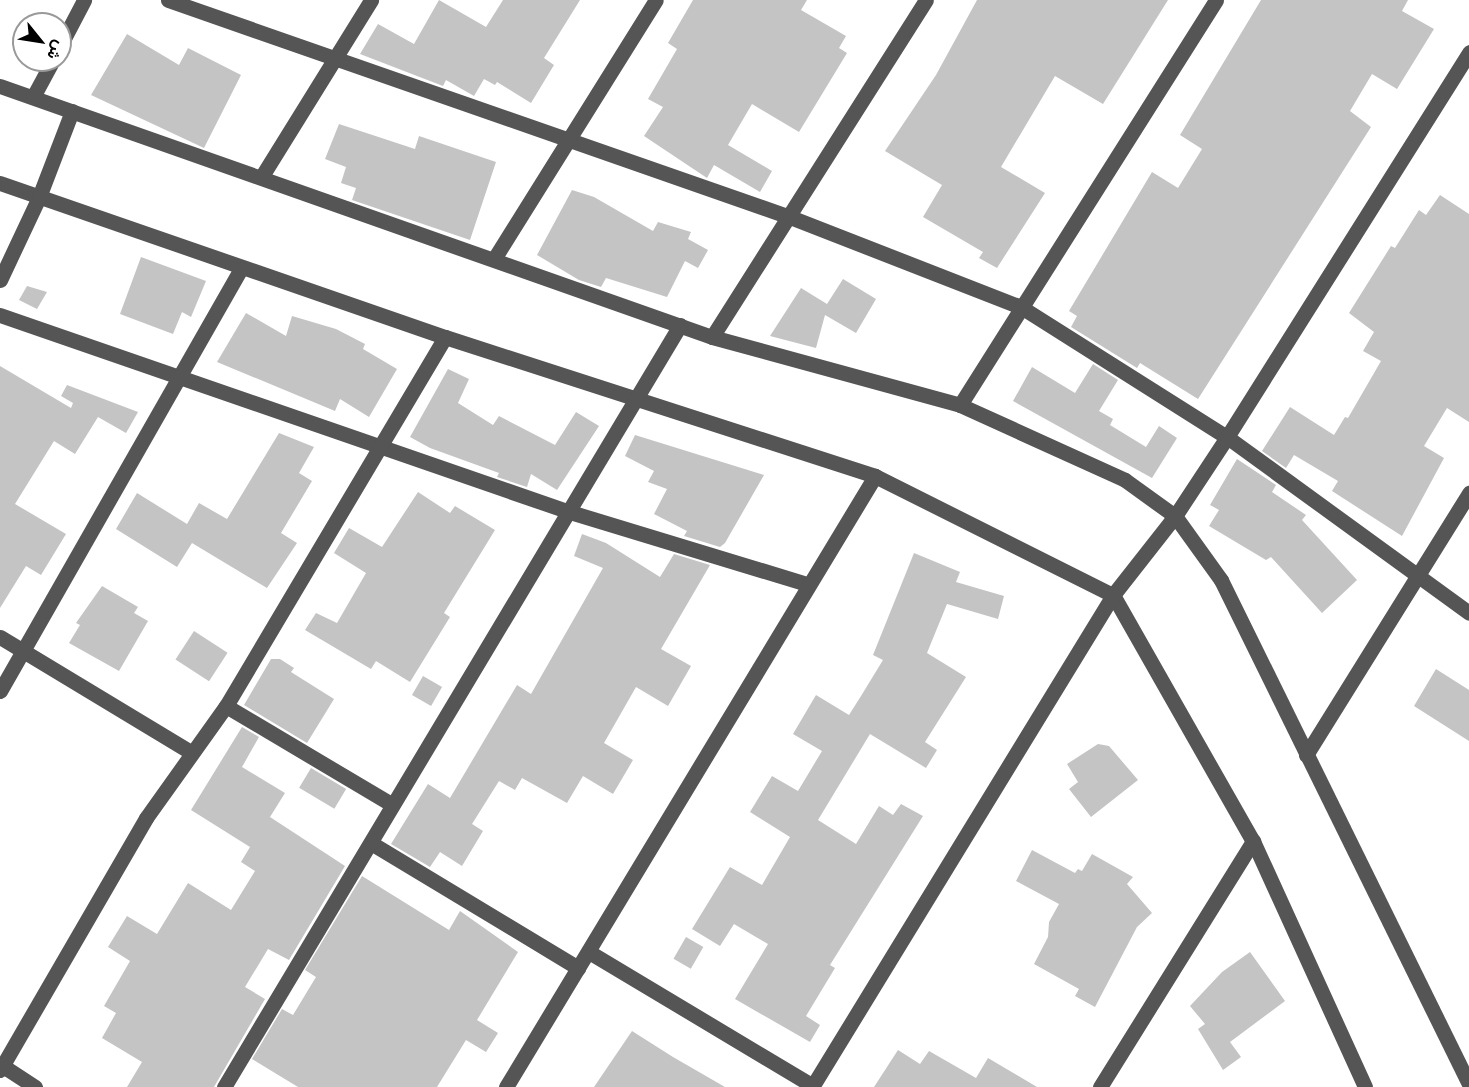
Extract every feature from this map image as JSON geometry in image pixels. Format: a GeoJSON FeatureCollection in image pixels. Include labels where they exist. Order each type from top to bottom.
{"type":"FeatureCollection","features":[{"type":"Feature","properties":{"kind":"street"},"geometry":{"type":"LineString","coordinates":[[72,23],[84,0]]}},
{"type":"Feature","properties":{"kind":"street"},"geometry":{"type":"LineString","coordinates":[[168,0],[567,142],[790,217],[1021,307],[1227,438],[1469,613]]}},
{"type":"Feature","properties":{"kind":"street"},"geometry":{"type":"LineString","coordinates":[[262,176],[371,0]]}},
{"type":"Feature","properties":{"kind":"street"},"geometry":{"type":"LineString","coordinates":[[494,259],[656,0]]}},
{"type":"Feature","properties":{"kind":"street"},"geometry":{"type":"LineString","coordinates":[[712,337],[926,0]]}},
{"type":"Feature","properties":{"kind":"street"},"geometry":{"type":"LineString","coordinates":[[960,405],[1216,0]]}},
{"type":"Feature","properties":{"kind":"street"},"geometry":{"type":"LineString","coordinates":[[589,952],[813,1086],[1113,595],[1175,516],[1227,438],[1469,52]]}},
{"type":"Feature","properties":{"kind":"street"},"geometry":{"type":"LineString","coordinates":[[33,97],[47,72]]}},
{"type":"Feature","properties":{"kind":"street"},"geometry":{"type":"LineString","coordinates":[[0,86],[262,176],[712,337],[960,405],[1125,480],[1175,516],[1221,580],[1469,1084]]}},
{"type":"Feature","properties":{"kind":"street"},"geometry":{"type":"LineString","coordinates":[[0,280],[39,197],[72,111]]}},
{"type":"Feature","properties":{"kind":"street"},"geometry":{"type":"LineString","coordinates":[[0,183],[241,269],[875,476],[1113,595],[1253,841],[1365,1087]]}},
{"type":"Feature","properties":{"kind":"street"},"geometry":{"type":"LineString","coordinates":[[0,691],[241,269]]}},
{"type":"Feature","properties":{"kind":"street"},"geometry":{"type":"LineString","coordinates":[[0,315],[182,375],[570,512],[807,584]]}},
{"type":"Feature","properties":{"kind":"street"},"geometry":{"type":"LineString","coordinates":[[224,1087],[391,804],[570,512],[680,326]]}},
{"type":"Feature","properties":{"kind":"street"},"geometry":{"type":"LineString","coordinates":[[35,1087],[1,1067],[146,818],[226,706],[384,445],[445,337]]}},
{"type":"Feature","properties":{"kind":"street"},"geometry":{"type":"LineString","coordinates":[[507,1087],[807,584],[875,476]]}},
{"type":"Feature","properties":{"kind":"street"},"geometry":{"type":"LineString","coordinates":[[1306,755],[1416,574],[1469,493]]}},
{"type":"Feature","properties":{"kind":"street"},"geometry":{"type":"LineString","coordinates":[[0,637],[192,753]]}},
{"type":"Feature","properties":{"kind":"street"},"geometry":{"type":"LineString","coordinates":[[226,706],[391,804]]}},
{"type":"Feature","properties":{"kind":"street"},"geometry":{"type":"LineString","coordinates":[[1100,1087],[1253,841]]}},
{"type":"Feature","properties":{"kind":"street"},"geometry":{"type":"LineString","coordinates":[[370,843],[578,968]]}},
{"type":"Feature","properties":{"kind":"building"},"geometry":{"type":"Polygon","coordinates":[[[439,0],[486,27],[503,0],[580,0],[544,58],[554,65],[531,103],[497,82],[495,85],[484,79],[474,96],[446,80],[443,86],[360,54],[378,24],[414,44],[439,0]]]}},
{"type":"Feature","properties":{"kind":"building"},"geometry":{"type":"Polygon","coordinates":[[[693,0],[807,0],[801,10],[846,36],[839,48],[847,53],[799,132],[752,104],[728,145],[772,171],[760,192],[714,165],[707,178],[644,136],[663,107],[648,99],[677,49],[668,43],[693,0]]]}},
{"type":"Feature","properties":{"kind":"building"},"geometry":{"type":"Polygon","coordinates":[[[977,0],[1168,0],[1103,104],[1055,76],[1001,167],[1045,193],[997,268],[979,258],[983,252],[923,217],[942,185],[885,151],[936,75],[977,0]]]}},
{"type":"Feature","properties":{"kind":"building"},"geometry":{"type":"Polygon","coordinates":[[[1261,0],[1408,0],[1402,11],[1434,29],[1397,89],[1372,74],[1350,111],[1371,127],[1198,399],[1140,363],[1137,368],[1071,327],[1077,316],[1069,311],[1152,172],[1178,188],[1202,149],[1180,135],[1261,0]]]}},
{"type":"Feature","properties":{"kind":"building"},"geometry":{"type":"Polygon","coordinates":[[[127,34],[179,65],[188,48],[241,75],[204,148],[91,95],[127,34]]]}},
{"type":"Feature","properties":{"kind":"building"},"geometry":{"type":"Polygon","coordinates":[[[339,124],[415,149],[419,136],[496,162],[470,240],[352,200],[356,188],[341,183],[346,167],[325,159],[339,124]]]}},
{"type":"Feature","properties":{"kind":"building"},"geometry":{"type":"Polygon","coordinates":[[[572,190],[594,197],[653,231],[658,222],[691,232],[688,239],[708,250],[698,268],[685,261],[667,297],[606,278],[601,287],[579,280],[537,255],[572,190]]]}},
{"type":"Feature","properties":{"kind":"building"},"geometry":{"type":"Polygon","coordinates":[[[1440,195],[1469,214],[1469,422],[1447,408],[1424,446],[1444,458],[1402,536],[1332,491],[1338,481],[1294,455],[1286,468],[1262,451],[1290,407],[1334,435],[1345,417],[1348,418],[1381,361],[1363,351],[1374,332],[1349,313],[1391,246],[1395,248],[1419,210],[1426,215],[1440,195]]]}},
{"type":"Feature","properties":{"kind":"building"},"geometry":{"type":"Polygon","coordinates":[[[141,257],[206,281],[191,317],[182,312],[173,334],[120,314],[141,257]]]}},
{"type":"Feature","properties":{"kind":"building"},"geometry":{"type":"Polygon","coordinates":[[[843,279],[876,299],[856,333],[825,315],[816,348],[770,336],[801,288],[827,304],[843,279]]]}},
{"type":"Feature","properties":{"kind":"building"},"geometry":{"type":"Polygon","coordinates":[[[27,286],[47,292],[37,309],[19,300],[27,286]]]}},
{"type":"Feature","properties":{"kind":"building"},"geometry":{"type":"Polygon","coordinates":[[[246,313],[286,336],[292,316],[336,329],[365,344],[363,349],[397,369],[369,417],[340,399],[335,411],[217,362],[246,313]]]}},
{"type":"Feature","properties":{"kind":"building"},"geometry":{"type":"Polygon","coordinates":[[[1093,364],[1118,380],[1099,411],[1113,419],[1110,425],[1146,447],[1159,426],[1177,438],[1152,478],[1013,401],[1032,367],[1075,393],[1093,364]]]}},
{"type":"Feature","properties":{"kind":"building"},"geometry":{"type":"Polygon","coordinates":[[[0,366],[71,408],[73,403],[61,396],[67,385],[138,412],[126,433],[98,417],[75,454],[54,441],[15,504],[66,534],[41,575],[26,566],[0,608],[0,366]]]}},
{"type":"Feature","properties":{"kind":"building"},"geometry":{"type":"Polygon","coordinates":[[[448,369],[469,379],[458,403],[493,425],[499,416],[555,445],[576,412],[599,426],[557,490],[531,474],[527,487],[497,477],[499,473],[430,448],[410,437],[448,369]]]}},
{"type":"Feature","properties":{"kind":"building"},"geometry":{"type":"Polygon","coordinates":[[[279,433],[314,447],[299,473],[312,481],[281,533],[297,543],[267,588],[192,543],[177,567],[116,529],[137,493],[187,524],[199,503],[227,519],[279,433]]]}},
{"type":"Feature","properties":{"kind":"building"},"geometry":{"type":"Polygon","coordinates":[[[635,435],[764,475],[725,543],[720,547],[684,536],[687,531],[654,514],[667,489],[648,482],[654,471],[625,456],[635,435]]]}},
{"type":"Feature","properties":{"kind":"building"},"geometry":{"type":"Polygon","coordinates":[[[1237,459],[1276,485],[1272,492],[1306,515],[1302,520],[1357,580],[1322,613],[1271,557],[1266,560],[1209,526],[1219,510],[1210,505],[1237,459]]]}},
{"type":"Feature","properties":{"kind":"building"},"geometry":{"type":"Polygon","coordinates":[[[418,492],[450,513],[455,506],[495,530],[444,613],[450,617],[410,682],[376,661],[371,669],[305,630],[316,613],[337,623],[366,573],[334,553],[349,528],[382,547],[418,492]]]}},
{"type":"Feature","properties":{"kind":"building"},"geometry":{"type":"Polygon","coordinates":[[[582,534],[606,543],[660,577],[674,554],[710,565],[661,649],[691,666],[668,706],[636,687],[604,743],[633,760],[613,794],[583,776],[567,803],[522,778],[515,790],[499,781],[472,824],[483,831],[462,866],[440,852],[430,867],[391,844],[428,784],[450,798],[517,685],[531,694],[603,568],[574,556],[582,534]]]}},
{"type":"Feature","properties":{"kind":"building"},"geometry":{"type":"Polygon","coordinates":[[[914,553],[960,572],[956,582],[1004,596],[998,619],[947,604],[927,653],[966,677],[925,742],[937,750],[926,768],[870,734],[818,820],[856,844],[879,806],[893,815],[901,804],[923,816],[830,965],[835,968],[806,1016],[820,1025],[810,1042],[735,999],[768,944],[734,924],[720,946],[692,929],[730,867],[762,885],[790,837],[750,812],[772,776],[798,791],[822,751],[793,734],[816,695],[849,715],[883,660],[873,655],[914,553]]]}},
{"type":"Feature","properties":{"kind":"building"},"geometry":{"type":"Polygon","coordinates":[[[102,586],[138,607],[134,613],[148,621],[119,671],[69,643],[80,625],[76,623],[102,586]]]}},
{"type":"Feature","properties":{"kind":"building"},"geometry":{"type":"Polygon","coordinates":[[[194,631],[228,653],[209,681],[175,660],[194,631]]]}},
{"type":"Feature","properties":{"kind":"building"},"geometry":{"type":"Polygon","coordinates":[[[271,659],[280,659],[294,668],[291,672],[334,699],[307,743],[244,705],[271,659]]]}},
{"type":"Feature","properties":{"kind":"building"},"geometry":{"type":"Polygon","coordinates":[[[1436,669],[1469,690],[1469,741],[1414,706],[1436,669]]]}},
{"type":"Feature","properties":{"kind":"building"},"geometry":{"type":"Polygon","coordinates":[[[423,676],[442,687],[431,706],[412,695],[423,676]]]}},
{"type":"Feature","properties":{"kind":"building"},"geometry":{"type":"Polygon","coordinates":[[[242,727],[259,737],[242,767],[285,793],[270,817],[345,866],[289,960],[268,949],[245,987],[265,999],[214,1087],[127,1087],[142,1062],[102,1038],[116,1013],[104,1006],[130,961],[108,947],[127,916],[157,934],[188,883],[231,910],[255,871],[241,862],[250,847],[191,810],[242,727]]]}},
{"type":"Feature","properties":{"kind":"building"},"geometry":{"type":"Polygon","coordinates":[[[1098,744],[1109,746],[1138,780],[1091,817],[1069,789],[1078,782],[1067,764],[1098,744]]]}},
{"type":"Feature","properties":{"kind":"building"},"geometry":{"type":"Polygon","coordinates":[[[311,768],[346,789],[334,809],[299,788],[311,768]]]}},
{"type":"Feature","properties":{"kind":"building"},"geometry":{"type":"Polygon","coordinates":[[[1032,850],[1075,873],[1078,869],[1082,871],[1092,854],[1133,877],[1127,884],[1152,913],[1137,927],[1095,1007],[1075,996],[1079,989],[1034,964],[1048,937],[1049,922],[1059,904],[1016,881],[1032,850]]]}},
{"type":"Feature","properties":{"kind":"building"},"geometry":{"type":"Polygon","coordinates":[[[362,876],[449,930],[460,911],[518,952],[477,1020],[498,1033],[486,1052],[466,1040],[437,1087],[298,1087],[252,1059],[282,1009],[293,1015],[316,977],[305,970],[362,876]]]}},
{"type":"Feature","properties":{"kind":"building"},"geometry":{"type":"Polygon","coordinates":[[[686,937],[703,947],[691,969],[674,959],[686,937]]]}},
{"type":"Feature","properties":{"kind":"building"},"geometry":{"type":"Polygon","coordinates":[[[1250,952],[1285,1001],[1230,1042],[1241,1057],[1223,1070],[1198,1029],[1205,1024],[1190,1006],[1222,972],[1250,952]]]}},
{"type":"Feature","properties":{"kind":"building"},"geometry":{"type":"Polygon","coordinates":[[[632,1031],[673,1057],[725,1087],[594,1087],[632,1031]]]}},
{"type":"Feature","properties":{"kind":"building"},"geometry":{"type":"Polygon","coordinates":[[[898,1050],[920,1064],[929,1051],[976,1078],[988,1058],[1037,1087],[874,1087],[898,1050]]]}}]}
